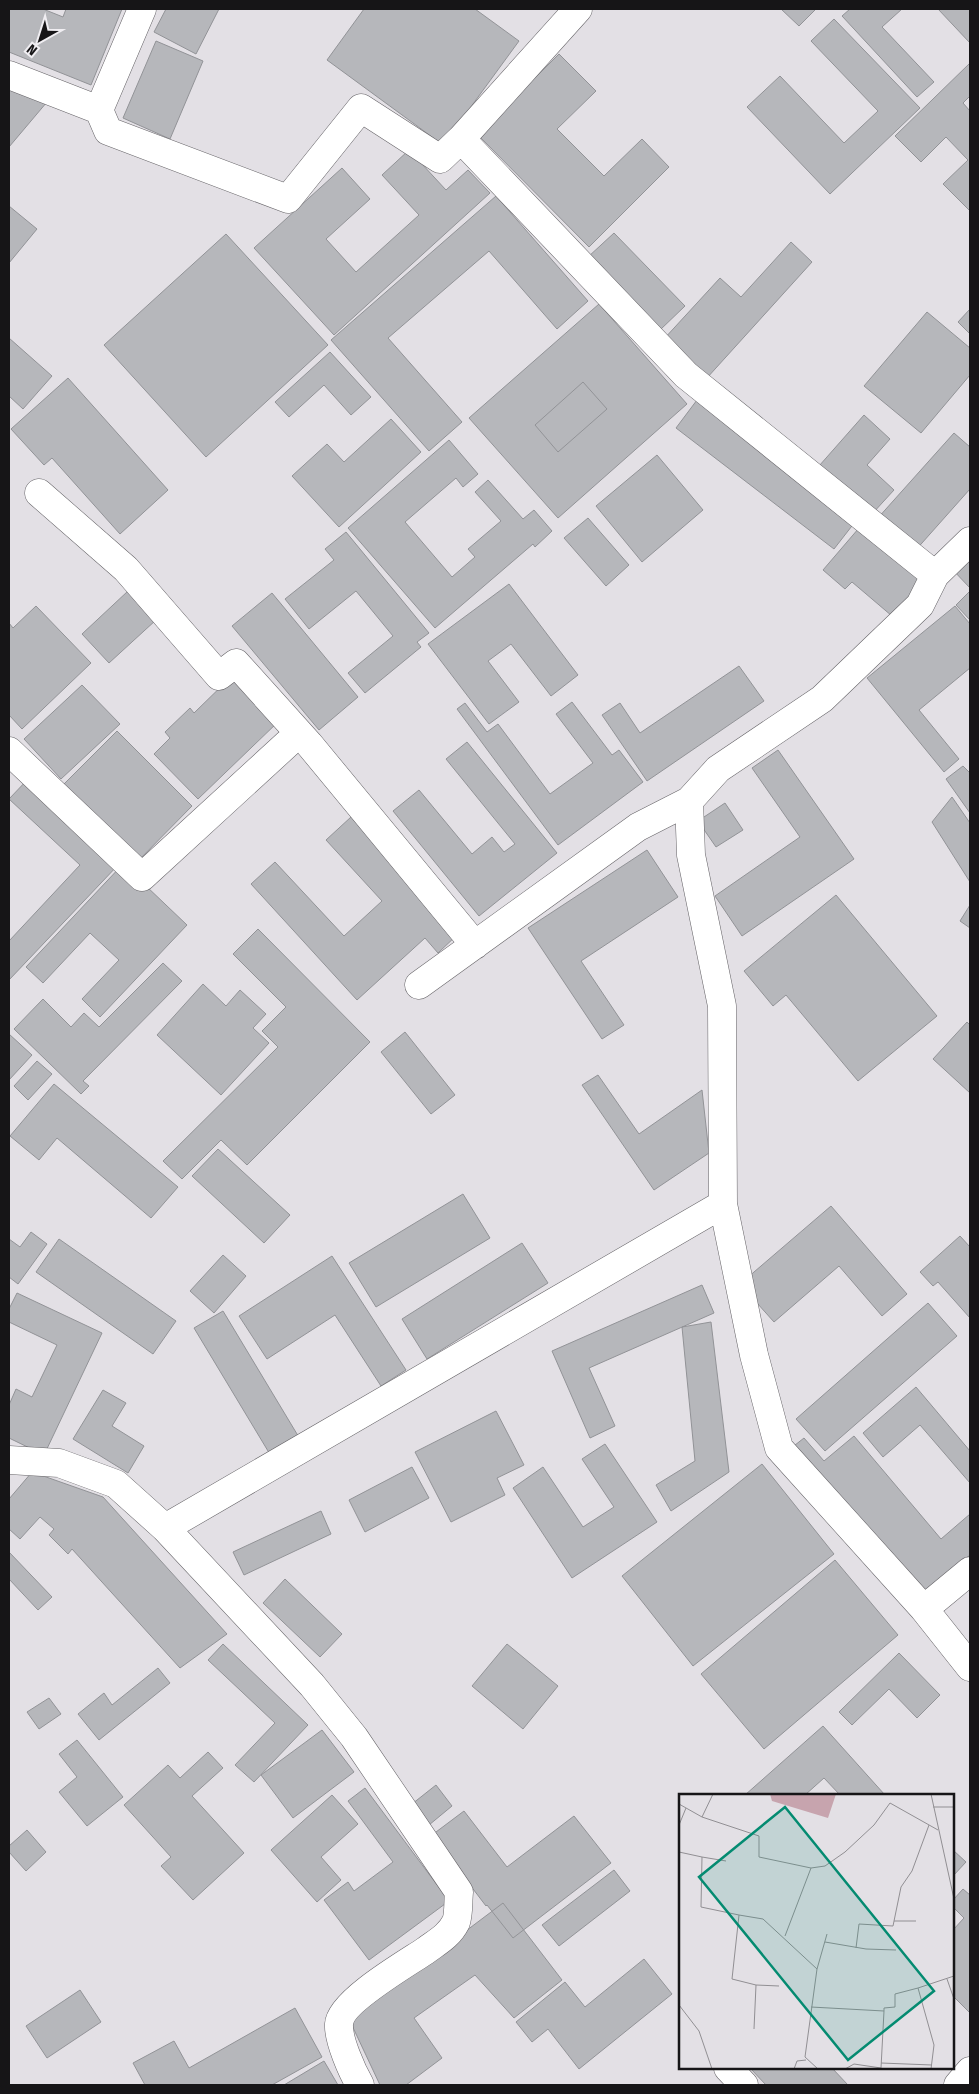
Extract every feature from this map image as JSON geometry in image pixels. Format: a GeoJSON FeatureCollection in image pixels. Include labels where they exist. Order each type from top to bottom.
{"type":"FeatureCollection","features":[{"type":"Feature","properties":{"kind":"street"},"geometry":{"type":"LineString","coordinates":[[142,9],[100,110],[108,131],[288,199],[361,108],[440,159],[461,139],[578,9]]}},
{"type":"Feature","properties":{"kind":"street"},"geometry":{"type":"LineString","coordinates":[[9,75],[100,110]]}},
{"type":"Feature","properties":{"kind":"street"},"geometry":{"type":"LineString","coordinates":[[461,139],[686,375],[935,575]]}},
{"type":"Feature","properties":{"kind":"street"},"geometry":{"type":"LineString","coordinates":[[39,493],[126,568],[220,676],[236,663],[298,733],[475,945]]}},
{"type":"Feature","properties":{"kind":"street"},"geometry":{"type":"LineString","coordinates":[[419,985],[638,827],[689,801],[718,769],[822,699],[920,605],[935,575],[970,541]]}},
{"type":"Feature","properties":{"kind":"street"},"geometry":{"type":"LineString","coordinates":[[9,751],[142,877],[298,733]]}},
{"type":"Feature","properties":{"kind":"street"},"geometry":{"type":"LineString","coordinates":[[689,801],[691,855],[722,1006],[723,1204],[754,1355],[779,1448],[924,1609],[970,1667]]}},
{"type":"Feature","properties":{"kind":"street"},"geometry":{"type":"LineString","coordinates":[[165,1528],[723,1204]]}},
{"type":"Feature","properties":{"kind":"street"},"geometry":{"type":"LineString","coordinates":[[9,1460],[59,1463],[116,1484],[165,1528],[312,1685],[354,1737],[458,1892],[457,1921],[446,1936],[360,1994],[347,2007],[339,2023],[343,2043],[360,2085]]}},
{"type":"Feature","properties":{"kind":"street"},"geometry":{"type":"LineString","coordinates":[[924,1609],[970,1571]]}},
{"type":"Feature","properties":{"kind":"street"},"geometry":{"type":"LineString","coordinates":[[729,2069],[744,2085]]}},
{"type":"Feature","properties":{"kind":"street"},"geometry":{"type":"LineString","coordinates":[[958,2085],[970,2071]]}},
{"type":"Feature","properties":{"kind":"building"},"geometry":{"type":"Polygon","coordinates":[[[9,9],[43,9],[63,17],[66,9],[122,9],[91,85],[9,52],[9,9]]]}},
{"type":"Feature","properties":{"kind":"building"},"geometry":{"type":"Polygon","coordinates":[[[166,9],[219,9],[196,54],[154,32],[166,9]]]}},
{"type":"Feature","properties":{"kind":"building"},"geometry":{"type":"Polygon","coordinates":[[[364,9],[475,9],[519,41],[443,145],[327,60],[364,9]]]}},
{"type":"Feature","properties":{"kind":"building"},"geometry":{"type":"Polygon","coordinates":[[[781,9],[816,9],[799,26],[781,9]]]}},
{"type":"Feature","properties":{"kind":"building"},"geometry":{"type":"Polygon","coordinates":[[[850,9],[902,9],[882,27],[934,82],[917,97],[842,16],[850,9]]]}},
{"type":"Feature","properties":{"kind":"building"},"geometry":{"type":"Polygon","coordinates":[[[938,9],[970,9],[970,43],[938,9]]]}},
{"type":"Feature","properties":{"kind":"building"},"geometry":{"type":"Polygon","coordinates":[[[834,19],[920,108],[830,194],[747,107],[780,76],[844,143],[878,111],[811,41],[834,19]]]}},
{"type":"Feature","properties":{"kind":"building"},"geometry":{"type":"Polygon","coordinates":[[[156,41],[203,61],[170,139],[123,118],[156,41]]]}},
{"type":"Feature","properties":{"kind":"building"},"geometry":{"type":"Polygon","coordinates":[[[559,54],[596,91],[557,129],[604,176],[642,139],[669,167],[589,247],[478,135],[559,54]]]}},
{"type":"Feature","properties":{"kind":"building"},"geometry":{"type":"Polygon","coordinates":[[[970,63],[970,96],[963,103],[970,111],[970,211],[943,184],[968,160],[946,137],[921,162],[895,136],[970,63]]]}},
{"type":"Feature","properties":{"kind":"building"},"geometry":{"type":"Polygon","coordinates":[[[9,87],[47,102],[9,147],[9,87]]]}},
{"type":"Feature","properties":{"kind":"building"},"geometry":{"type":"Polygon","coordinates":[[[409,150],[446,190],[468,170],[490,193],[334,335],[254,248],[342,168],[370,199],[326,239],[356,272],[419,215],[382,175],[409,150]]]}},
{"type":"Feature","properties":{"kind":"building"},"geometry":{"type":"Polygon","coordinates":[[[496,196],[588,301],[557,329],[489,251],[388,338],[462,422],[429,451],[331,340],[496,196]]]}},
{"type":"Feature","properties":{"kind":"building"},"geometry":{"type":"Polygon","coordinates":[[[9,206],[37,229],[9,263],[9,206]]]}},
{"type":"Feature","properties":{"kind":"building"},"geometry":{"type":"Polygon","coordinates":[[[614,233],[685,306],[660,330],[588,257],[614,233]]]}},
{"type":"Feature","properties":{"kind":"building"},"geometry":{"type":"Polygon","coordinates":[[[226,234],[328,345],[206,457],[104,345],[226,234]]]}},
{"type":"Feature","properties":{"kind":"building"},"geometry":{"type":"Polygon","coordinates":[[[791,242],[812,262],[706,379],[663,340],[720,278],[741,297],[791,242]]]}},
{"type":"Feature","properties":{"kind":"building"},"geometry":{"type":"Polygon","coordinates":[[[599,304],[687,404],[558,518],[469,418],[599,304]]]}},
{"type":"Feature","properties":{"kind":"building"},"geometry":{"type":"Polygon","coordinates":[[[970,309],[970,334],[958,322],[970,309]]]}},
{"type":"Feature","properties":{"kind":"building"},"geometry":{"type":"Polygon","coordinates":[[[927,312],[970,348],[970,375],[921,433],[864,386],[927,312]]]}},
{"type":"Feature","properties":{"kind":"building"},"geometry":{"type":"Polygon","coordinates":[[[9,338],[52,376],[23,409],[9,396],[9,338]]]}},
{"type":"Feature","properties":{"kind":"building"},"geometry":{"type":"Polygon","coordinates":[[[330,352],[371,397],[351,415],[324,385],[289,417],[275,402],[330,352]]]}},
{"type":"Feature","properties":{"kind":"building"},"geometry":{"type":"Polygon","coordinates":[[[68,378],[168,490],[120,534],[52,458],[44,465],[11,429],[68,378]]]}},
{"type":"Feature","properties":{"kind":"building"},"geometry":{"type":"Polygon","coordinates":[[[583,382],[607,409],[558,452],[535,425],[583,382]]]}},
{"type":"Feature","properties":{"kind":"building"},"geometry":{"type":"Polygon","coordinates":[[[697,400],[855,522],[834,549],[676,428],[697,400]]]}},
{"type":"Feature","properties":{"kind":"building"},"geometry":{"type":"Polygon","coordinates":[[[864,415],[890,439],[867,465],[894,490],[872,514],[819,466],[864,415]]]}},
{"type":"Feature","properties":{"kind":"building"},"geometry":{"type":"Polygon","coordinates":[[[391,419],[421,452],[339,527],[292,476],[327,444],[344,462],[391,419]]]}},
{"type":"Feature","properties":{"kind":"building"},"geometry":{"type":"Polygon","coordinates":[[[954,433],[970,447],[970,489],[914,552],[877,519],[954,433]]]}},
{"type":"Feature","properties":{"kind":"building"},"geometry":{"type":"Polygon","coordinates":[[[449,440],[478,474],[463,487],[456,478],[405,522],[452,577],[475,557],[468,549],[501,521],[475,492],[488,480],[523,519],[534,510],[552,531],[535,547],[533,544],[435,628],[348,528],[449,440]]]}},
{"type":"Feature","properties":{"kind":"building"},"geometry":{"type":"Polygon","coordinates":[[[657,455],[703,510],[642,562],[596,506],[657,455]]]}},
{"type":"Feature","properties":{"kind":"building"},"geometry":{"type":"Polygon","coordinates":[[[588,518],[629,565],[606,586],[564,538],[588,518]]]}},
{"type":"Feature","properties":{"kind":"building"},"geometry":{"type":"Polygon","coordinates":[[[859,528],[922,581],[892,616],[852,582],[845,589],[823,570],[859,528]]]}},
{"type":"Feature","properties":{"kind":"building"},"geometry":{"type":"Polygon","coordinates":[[[346,532],[429,633],[417,642],[421,647],[365,693],[348,673],[393,636],[356,591],[309,629],[285,599],[334,560],[325,549],[346,532]]]}},
{"type":"Feature","properties":{"kind":"building"},"geometry":{"type":"Polygon","coordinates":[[[970,551],[970,588],[952,569],[970,551]]]}},
{"type":"Feature","properties":{"kind":"building"},"geometry":{"type":"Polygon","coordinates":[[[509,584],[578,675],[551,696],[511,644],[488,661],[519,702],[489,724],[428,644],[509,584]]]}},
{"type":"Feature","properties":{"kind":"building"},"geometry":{"type":"Polygon","coordinates":[[[128,591],[156,620],[109,663],[82,634],[128,591]]]}},
{"type":"Feature","properties":{"kind":"building"},"geometry":{"type":"Polygon","coordinates":[[[970,591],[970,620],[956,605],[970,591]]]}},
{"type":"Feature","properties":{"kind":"building"},"geometry":{"type":"Polygon","coordinates":[[[272,593],[358,697],[319,730],[232,626],[272,593]]]}},
{"type":"Feature","properties":{"kind":"building"},"geometry":{"type":"Polygon","coordinates":[[[36,606],[91,663],[22,729],[9,715],[9,623],[13,628],[36,606]]]}},
{"type":"Feature","properties":{"kind":"building"},"geometry":{"type":"Polygon","coordinates":[[[955,606],[970,624],[970,668],[919,710],[959,759],[944,772],[867,678],[955,606]]]}},
{"type":"Feature","properties":{"kind":"building"},"geometry":{"type":"Polygon","coordinates":[[[739,666],[764,701],[647,781],[602,715],[620,703],[640,733],[739,666]]]}},
{"type":"Feature","properties":{"kind":"building"},"geometry":{"type":"Polygon","coordinates":[[[233,675],[279,721],[198,799],[154,754],[170,738],[165,732],[190,708],[194,713],[233,675]]]}},
{"type":"Feature","properties":{"kind":"building"},"geometry":{"type":"Polygon","coordinates":[[[82,685],[120,724],[61,779],[24,739],[82,685]]]}},
{"type":"Feature","properties":{"kind":"building"},"geometry":{"type":"Polygon","coordinates":[[[572,702],[612,755],[619,750],[643,782],[558,845],[457,709],[465,703],[487,732],[498,724],[550,794],[593,763],[556,714],[572,702]]]}},
{"type":"Feature","properties":{"kind":"building"},"geometry":{"type":"Polygon","coordinates":[[[117,731],[192,806],[138,861],[62,786],[117,731]]]}},
{"type":"Feature","properties":{"kind":"building"},"geometry":{"type":"Polygon","coordinates":[[[467,742],[557,853],[479,916],[393,811],[419,790],[472,854],[492,837],[504,852],[515,844],[446,759],[467,742]]]}},
{"type":"Feature","properties":{"kind":"building"},"geometry":{"type":"Polygon","coordinates":[[[778,750],[854,859],[742,936],[715,896],[800,837],[752,768],[778,750]]]}},
{"type":"Feature","properties":{"kind":"building"},"geometry":{"type":"Polygon","coordinates":[[[963,766],[970,773],[970,813],[946,779],[963,766]]]}},
{"type":"Feature","properties":{"kind":"building"},"geometry":{"type":"Polygon","coordinates":[[[29,778],[119,864],[9,980],[9,941],[80,865],[9,799],[29,778]]]}},
{"type":"Feature","properties":{"kind":"building"},"geometry":{"type":"Polygon","coordinates":[[[952,797],[970,823],[970,882],[932,822],[952,797]]]}},
{"type":"Feature","properties":{"kind":"building"},"geometry":{"type":"Polygon","coordinates":[[[725,803],[743,830],[716,847],[698,821],[725,803]]]}},
{"type":"Feature","properties":{"kind":"building"},"geometry":{"type":"Polygon","coordinates":[[[351,817],[458,934],[438,953],[425,938],[357,1000],[251,884],[275,862],[344,936],[382,901],[326,840],[351,817]]]}},
{"type":"Feature","properties":{"kind":"building"},"geometry":{"type":"Polygon","coordinates":[[[647,850],[678,897],[581,961],[624,1025],[602,1039],[528,928],[647,850]]]}},
{"type":"Feature","properties":{"kind":"building"},"geometry":{"type":"Polygon","coordinates":[[[123,864],[187,925],[100,1017],[82,999],[119,960],[90,933],[43,983],[26,967],[123,864]]]}},
{"type":"Feature","properties":{"kind":"building"},"geometry":{"type":"Polygon","coordinates":[[[836,895],[937,1016],[858,1081],[786,995],[773,1006],[744,971],[836,895]]]}},
{"type":"Feature","properties":{"kind":"building"},"geometry":{"type":"Polygon","coordinates":[[[970,905],[970,928],[960,921],[970,905]]]}},
{"type":"Feature","properties":{"kind":"building"},"geometry":{"type":"Polygon","coordinates":[[[258,929],[370,1042],[247,1165],[221,1140],[182,1179],[163,1161],[278,1047],[262,1031],[286,1007],[233,954],[258,929]]]}},
{"type":"Feature","properties":{"kind":"building"},"geometry":{"type":"Polygon","coordinates":[[[163,963],[182,981],[83,1081],[89,1086],[81,1094],[14,1029],[43,999],[71,1027],[84,1013],[99,1027],[163,963]]]}},
{"type":"Feature","properties":{"kind":"building"},"geometry":{"type":"Polygon","coordinates":[[[203,984],[226,1006],[240,990],[266,1014],[253,1028],[269,1043],[221,1095],[157,1035],[203,984]]]}},
{"type":"Feature","properties":{"kind":"building"},"geometry":{"type":"Polygon","coordinates":[[[967,1022],[970,1025],[970,1093],[933,1059],[967,1022]]]}},
{"type":"Feature","properties":{"kind":"building"},"geometry":{"type":"Polygon","coordinates":[[[405,1032],[455,1095],[431,1114],[381,1052],[405,1032]]]}},
{"type":"Feature","properties":{"kind":"building"},"geometry":{"type":"Polygon","coordinates":[[[9,1034],[32,1055],[9,1080],[9,1034]]]}},
{"type":"Feature","properties":{"kind":"building"},"geometry":{"type":"Polygon","coordinates":[[[37,1061],[52,1074],[28,1100],[14,1086],[37,1061]]]}},
{"type":"Feature","properties":{"kind":"building"},"geometry":{"type":"Polygon","coordinates":[[[598,1075],[639,1134],[702,1090],[709,1153],[654,1190],[582,1085],[598,1075]]]}},
{"type":"Feature","properties":{"kind":"building"},"geometry":{"type":"Polygon","coordinates":[[[54,1084],[178,1187],[151,1218],[57,1138],[39,1160],[10,1136],[54,1084]]]}},
{"type":"Feature","properties":{"kind":"building"},"geometry":{"type":"Polygon","coordinates":[[[218,1149],[290,1215],[264,1243],[192,1176],[218,1149]]]}},
{"type":"Feature","properties":{"kind":"building"},"geometry":{"type":"Polygon","coordinates":[[[463,1194],[490,1238],[376,1307],[349,1263],[463,1194]]]}},
{"type":"Feature","properties":{"kind":"building"},"geometry":{"type":"Polygon","coordinates":[[[831,1206],[907,1294],[882,1316],[839,1266],[774,1322],[740,1284],[831,1206]]]}},
{"type":"Feature","properties":{"kind":"building"},"geometry":{"type":"Polygon","coordinates":[[[31,1232],[47,1244],[18,1284],[9,1277],[9,1239],[20,1247],[31,1232]]]}},
{"type":"Feature","properties":{"kind":"building"},"geometry":{"type":"Polygon","coordinates":[[[960,1236],[970,1247],[970,1318],[938,1282],[933,1286],[920,1272],[960,1236]]]}},
{"type":"Feature","properties":{"kind":"building"},"geometry":{"type":"Polygon","coordinates":[[[59,1239],[176,1321],[153,1354],[36,1272],[59,1239]]]}},
{"type":"Feature","properties":{"kind":"building"},"geometry":{"type":"Polygon","coordinates":[[[522,1243],[548,1283],[427,1359],[402,1319],[522,1243]]]}},
{"type":"Feature","properties":{"kind":"building"},"geometry":{"type":"Polygon","coordinates":[[[223,1255],[246,1276],[214,1313],[190,1291],[223,1255]]]}},
{"type":"Feature","properties":{"kind":"building"},"geometry":{"type":"Polygon","coordinates":[[[332,1256],[406,1370],[381,1386],[335,1315],[267,1359],[239,1316],[332,1256]]]}},
{"type":"Feature","properties":{"kind":"building"},"geometry":{"type":"Polygon","coordinates":[[[702,1285],[714,1313],[589,1368],[615,1426],[590,1438],[552,1351],[702,1285]]]}},
{"type":"Feature","properties":{"kind":"building"},"geometry":{"type":"Polygon","coordinates":[[[17,1293],[102,1333],[44,1455],[9,1438],[9,1405],[16,1389],[32,1397],[57,1345],[9,1322],[9,1309],[17,1293]]]}},
{"type":"Feature","properties":{"kind":"building"},"geometry":{"type":"Polygon","coordinates":[[[928,1303],[957,1336],[825,1451],[796,1419],[928,1303]]]}},
{"type":"Feature","properties":{"kind":"building"},"geometry":{"type":"Polygon","coordinates":[[[223,1311],[300,1439],[271,1456],[194,1328],[223,1311]]]}},
{"type":"Feature","properties":{"kind":"building"},"geometry":{"type":"Polygon","coordinates":[[[711,1322],[729,1472],[671,1511],[656,1485],[695,1461],[682,1327],[711,1322]]]}},
{"type":"Feature","properties":{"kind":"building"},"geometry":{"type":"Polygon","coordinates":[[[916,1387],[970,1451],[970,1483],[920,1425],[883,1457],[863,1433],[916,1387]]]}},
{"type":"Feature","properties":{"kind":"building"},"geometry":{"type":"Polygon","coordinates":[[[103,1390],[126,1403],[112,1426],[144,1446],[128,1473],[73,1439],[103,1390]]]}},
{"type":"Feature","properties":{"kind":"building"},"geometry":{"type":"Polygon","coordinates":[[[496,1411],[524,1465],[497,1478],[505,1495],[451,1522],[415,1452],[496,1411]]]}},
{"type":"Feature","properties":{"kind":"building"},"geometry":{"type":"Polygon","coordinates":[[[854,1436],[941,1539],[970,1514],[970,1555],[919,1599],[790,1449],[804,1438],[824,1461],[854,1436]]]}},
{"type":"Feature","properties":{"kind":"building"},"geometry":{"type":"Polygon","coordinates":[[[605,1444],[657,1522],[572,1578],[513,1488],[543,1467],[583,1527],[614,1507],[582,1459],[605,1444]]]}},
{"type":"Feature","properties":{"kind":"building"},"geometry":{"type":"Polygon","coordinates":[[[762,1464],[834,1554],[693,1666],[622,1576],[762,1464]]]}},
{"type":"Feature","properties":{"kind":"building"},"geometry":{"type":"Polygon","coordinates":[[[412,1467],[429,1498],[365,1532],[349,1500],[412,1467]]]}},
{"type":"Feature","properties":{"kind":"building"},"geometry":{"type":"Polygon","coordinates":[[[32,1472],[103,1497],[227,1634],[180,1668],[72,1549],[68,1554],[49,1535],[54,1529],[40,1517],[20,1539],[9,1529],[9,1499],[32,1472]]]}},
{"type":"Feature","properties":{"kind":"building"},"geometry":{"type":"Polygon","coordinates":[[[321,1511],[331,1534],[244,1575],[233,1552],[321,1511]]]}},
{"type":"Feature","properties":{"kind":"building"},"geometry":{"type":"Polygon","coordinates":[[[9,1552],[52,1597],[38,1610],[9,1579],[9,1552]]]}},
{"type":"Feature","properties":{"kind":"building"},"geometry":{"type":"Polygon","coordinates":[[[835,1560],[898,1635],[764,1749],[701,1674],[835,1560]]]}},
{"type":"Feature","properties":{"kind":"building"},"geometry":{"type":"Polygon","coordinates":[[[285,1579],[342,1634],[320,1657],[263,1603],[285,1579]]]}},
{"type":"Feature","properties":{"kind":"building"},"geometry":{"type":"Polygon","coordinates":[[[223,1644],[308,1725],[254,1782],[235,1765],[275,1723],[208,1660],[223,1644]]]}},
{"type":"Feature","properties":{"kind":"building"},"geometry":{"type":"Polygon","coordinates":[[[507,1644],[558,1686],[523,1729],[472,1686],[507,1644]]]}},
{"type":"Feature","properties":{"kind":"building"},"geometry":{"type":"Polygon","coordinates":[[[899,1653],[940,1695],[917,1718],[889,1689],[852,1725],[839,1712],[899,1653]]]}},
{"type":"Feature","properties":{"kind":"building"},"geometry":{"type":"Polygon","coordinates":[[[158,1668],[170,1683],[99,1740],[78,1714],[104,1693],[112,1705],[158,1668]]]}},
{"type":"Feature","properties":{"kind":"building"},"geometry":{"type":"Polygon","coordinates":[[[49,1698],[61,1714],[39,1729],[27,1712],[49,1698]]]}},
{"type":"Feature","properties":{"kind":"building"},"geometry":{"type":"Polygon","coordinates":[[[823,1726],[884,1794],[839,1794],[824,1778],[806,1794],[746,1794],[823,1726]]]}},
{"type":"Feature","properties":{"kind":"building"},"geometry":{"type":"Polygon","coordinates":[[[322,1730],[354,1772],[293,1818],[261,1775],[322,1730]]]}},
{"type":"Feature","properties":{"kind":"building"},"geometry":{"type":"Polygon","coordinates":[[[77,1740],[123,1797],[87,1826],[59,1792],[77,1777],[59,1754],[77,1740]]]}},
{"type":"Feature","properties":{"kind":"building"},"geometry":{"type":"Polygon","coordinates":[[[208,1752],[223,1768],[192,1796],[244,1853],[193,1900],[161,1866],[171,1857],[124,1805],[168,1765],[180,1778],[208,1752]]]}},
{"type":"Feature","properties":{"kind":"building"},"geometry":{"type":"Polygon","coordinates":[[[436,1785],[452,1806],[429,1825],[412,1804],[436,1785]]]}},
{"type":"Feature","properties":{"kind":"building"},"geometry":{"type":"Polygon","coordinates":[[[365,1788],[449,1901],[369,1960],[324,1900],[348,1882],[354,1891],[393,1862],[348,1801],[365,1788]]]}},
{"type":"Feature","properties":{"kind":"building"},"geometry":{"type":"Polygon","coordinates":[[[332,1795],[358,1824],[321,1857],[341,1880],[317,1902],[271,1850],[332,1795]]]}},
{"type":"Feature","properties":{"kind":"building"},"geometry":{"type":"Polygon","coordinates":[[[464,1811],[507,1867],[574,1816],[611,1863],[513,1938],[432,1835],[464,1811]]]}},
{"type":"Feature","properties":{"kind":"building"},"geometry":{"type":"Polygon","coordinates":[[[27,1830],[46,1852],[26,1871],[9,1852],[9,1846],[27,1830]]]}},
{"type":"Feature","properties":{"kind":"building"},"geometry":{"type":"Polygon","coordinates":[[[954,1851],[966,1862],[954,1875],[954,1851]]]}},
{"type":"Feature","properties":{"kind":"building"},"geometry":{"type":"Polygon","coordinates":[[[614,1870],[630,1891],[559,1946],[542,1925],[614,1870]]]}},
{"type":"Feature","properties":{"kind":"building"},"geometry":{"type":"Polygon","coordinates":[[[963,1889],[970,1895],[970,2013],[954,1997],[954,1929],[964,1918],[954,1908],[954,1899],[963,1889]]]}},
{"type":"Feature","properties":{"kind":"building"},"geometry":{"type":"Polygon","coordinates":[[[503,1903],[562,1980],[514,2018],[475,1975],[414,2018],[442,2058],[406,2085],[380,2085],[349,2019],[503,1903]]]}},
{"type":"Feature","properties":{"kind":"building"},"geometry":{"type":"Polygon","coordinates":[[[644,1959],[672,1994],[579,2069],[548,2029],[532,2042],[516,2022],[565,1982],[585,2007],[644,1959]]]}},
{"type":"Feature","properties":{"kind":"building"},"geometry":{"type":"Polygon","coordinates":[[[80,1990],[101,2022],[47,2058],[26,2026],[80,1990]]]}},
{"type":"Feature","properties":{"kind":"building"},"geometry":{"type":"Polygon","coordinates":[[[295,2008],[322,2057],[272,2085],[145,2085],[133,2063],[174,2041],[189,2068],[295,2008]]]}},
{"type":"Feature","properties":{"kind":"building"},"geometry":{"type":"Polygon","coordinates":[[[324,2061],[338,2085],[284,2085],[324,2061]]]}},
{"type":"Feature","properties":{"kind":"building"},"geometry":{"type":"Polygon","coordinates":[[[751,2069],[833,2069],[848,2085],[766,2085],[751,2069]]]}}]}
